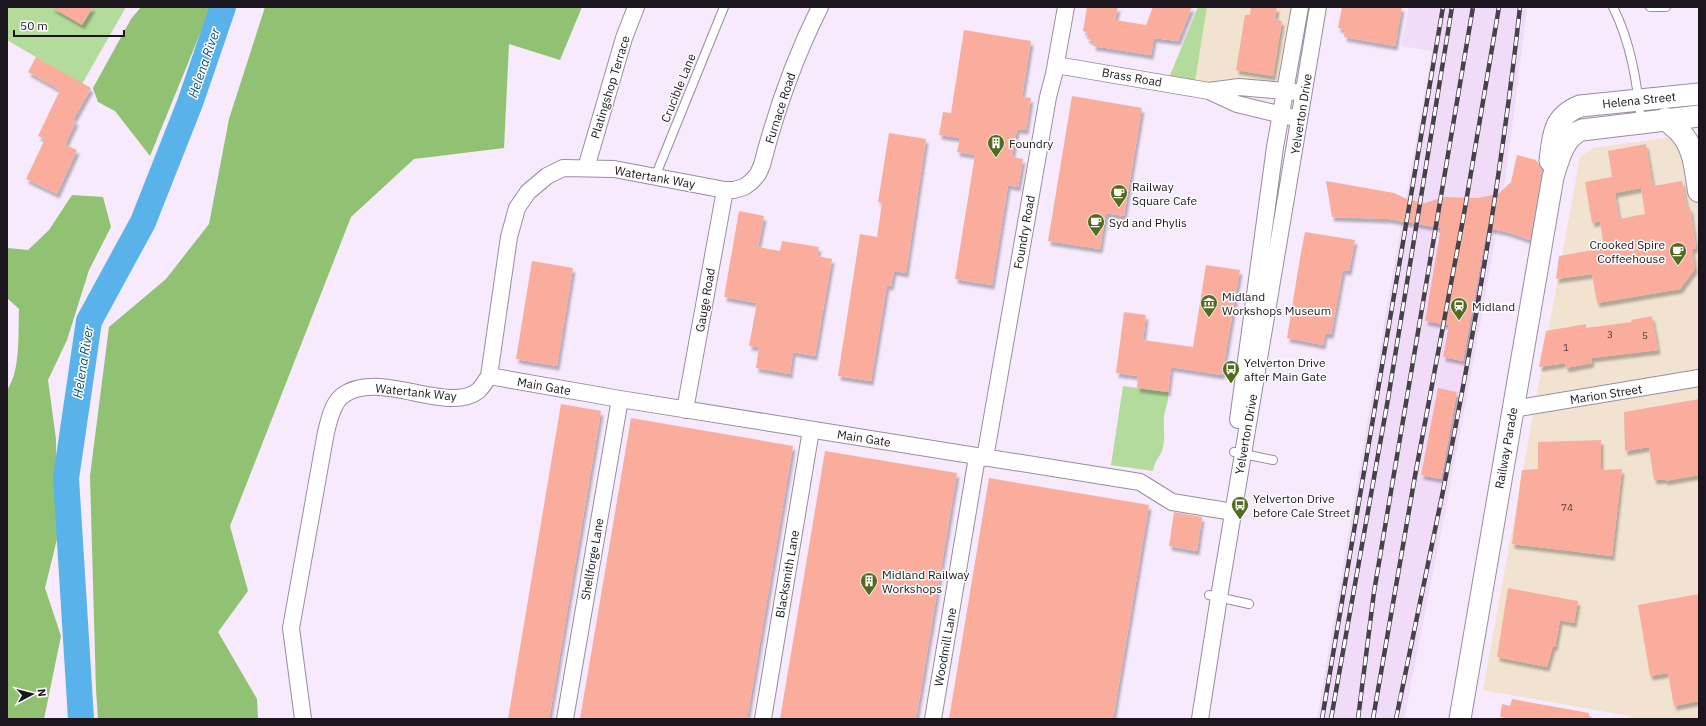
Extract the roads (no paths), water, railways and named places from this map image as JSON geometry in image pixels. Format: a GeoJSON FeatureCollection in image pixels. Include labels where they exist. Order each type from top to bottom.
{"type":"FeatureCollection","features":[{"type":"Feature","properties":{"kind":"highway"},"geometry":{"type":"LineString","coordinates":[[1666,119],[1679,130],[1688,142],[1693,158],[1699,191]]}},
{"type":"Feature","properties":{"kind":"street","name":"Platingshop Terrace"},"geometry":{"type":"LineString","coordinates":[[586,168],[620,50],[636,7]]}},
{"type":"Feature","properties":{"kind":"street","name":"Furnace Road"},"geometry":{"type":"LineString","coordinates":[[724,190],[744,187],[758,174],[784,92],[807,33],[820,7]]}},
{"type":"Feature","properties":{"kind":"street","name":"Foundry Road"},"geometry":{"type":"LineString","coordinates":[[981,457],[1066,7]]}},
{"type":"Feature","properties":{"kind":"street","name":"Yelverton Drive"},"geometry":{"type":"LineString","coordinates":[[1189,719],[1214,596],[1229,512],[1238,453],[1280,115],[1300,7]]}},
{"type":"Feature","properties":{"kind":"street","name":"Yelverton Drive"},"geometry":{"type":"LineString","coordinates":[[1238,453],[1305,92],[1318,7]]}},
{"type":"Feature","properties":{"kind":"street","name":"Brass Road"},"geometry":{"type":"LineString","coordinates":[[1056,64],[1209,91],[1236,104],[1300,119]]}},
{"type":"Feature","properties":{"kind":"street","name":"Brass Road"},"geometry":{"type":"LineString","coordinates":[[1209,91],[1239,87],[1305,92]]}},
{"type":"Feature","properties":{"kind":"street","name":"Helena Street"},"geometry":{"type":"LineString","coordinates":[[1582,130],[1602,115],[1639,100],[1699,94]]}},
{"type":"Feature","properties":{"kind":"street","name":"Helena Street"},"geometry":{"type":"LineString","coordinates":[[1580,106],[1602,115],[1642,122],[1699,116]]}},
{"type":"Feature","properties":{"kind":"street","name":"Railway Parade"},"geometry":{"type":"LineString","coordinates":[[1553,177],[1550,163],[1556,126],[1566,113],[1580,106]]}},
{"type":"Feature","properties":{"kind":"street","name":"Railway Parade"},"geometry":{"type":"LineString","coordinates":[[1460,719],[1553,177],[1566,143],[1573,134],[1582,130]]}},
{"type":"Feature","properties":{"kind":"street","name":"Watertank Way"},"geometry":{"type":"LineString","coordinates":[[303,719],[291,628],[326,432],[333,411],[341,397],[356,389],[373,386],[449,398],[465,397],[478,391],[489,376],[509,237],[517,208],[528,192],[547,176],[564,168],[614,169],[724,190]]}},
{"type":"Feature","properties":{"kind":"street","name":"Gauge Road"},"geometry":{"type":"LineString","coordinates":[[686,410],[724,190]]}},
{"type":"Feature","properties":{"kind":"street","name":"Main Gate"},"geometry":{"type":"LineString","coordinates":[[489,376],[686,410],[1140,482],[1172,502],[1229,512]]}},
{"type":"Feature","properties":{"kind":"street","name":"Marion Street"},"geometry":{"type":"LineString","coordinates":[[1513,409],[1699,378]]}},
{"type":"Feature","properties":{"kind":"street","name":"Shellforge Lane"},"geometry":{"type":"LineString","coordinates":[[564,719],[620,399]]}},
{"type":"Feature","properties":{"kind":"street","name":"Blacksmith Lane"},"geometry":{"type":"LineString","coordinates":[[762,719],[811,430]]}},
{"type":"Feature","properties":{"kind":"street","name":"Woodmill Lane"},"geometry":{"type":"LineString","coordinates":[[933,719],[981,457]]}},
{"type":"Feature","properties":{"kind":"street","name":"Yelverton Drive"},"geometry":{"type":"LineString","coordinates":[[1200,719],[1214,596]]}},
{"type":"Feature","properties":{"kind":"lane","name":"Crucible Lane"},"geometry":{"type":"LineString","coordinates":[[655,177],[724,7]]}},
{"type":"Feature","properties":{"kind":"lane"},"geometry":{"type":"LineString","coordinates":[[1613,7],[1624,32],[1631,55],[1642,122]]}},
{"type":"Feature","properties":{"kind":"lane"},"geometry":{"type":"LineString","coordinates":[[1650,7],[1666,7]]}},
{"type":"Feature","properties":{"kind":"lane"},"geometry":{"type":"LineString","coordinates":[[1238,453],[1273,460]]}},
{"type":"Feature","properties":{"kind":"lane"},"geometry":{"type":"LineString","coordinates":[[1214,596],[1249,604]]}},
{"type":"Feature","properties":{"kind":"waterway","name":"Helena River"},"geometry":{"type":"LineString","coordinates":[[81,719],[66,478],[89,321],[143,222],[190,103],[223,7]]}},
{"type":"Feature","properties":{"kind":"railway"},"geometry":{"type":"LineString","coordinates":[[1322,719],[1443,7]]}},
{"type":"Feature","properties":{"kind":"railway"},"geometry":{"type":"LineString","coordinates":[[1331,719],[1388,399],[1452,7]]}},
{"type":"Feature","properties":{"kind":"railway"},"geometry":{"type":"LineString","coordinates":[[1358,719],[1374,592],[1473,7]]}},
{"type":"Feature","properties":{"kind":"railway"},"geometry":{"type":"LineString","coordinates":[[1373,719],[1415,476],[1464,214],[1499,7]]}},
{"type":"Feature","properties":{"kind":"railway"},"geometry":{"type":"LineString","coordinates":[[1396,719],[1443,491],[1477,311],[1505,129],[1520,7]]}},
{"type":"Feature","properties":{"kind":"place","name":"Foundry"},"geometry":{"type":"Point","coordinates":[996,158]}},
{"type":"Feature","properties":{"kind":"place","name":"Railway Square Cafe"},"geometry":{"type":"Point","coordinates":[1119,208]}},
{"type":"Feature","properties":{"kind":"place","name":"Syd and Phylis"},"geometry":{"type":"Point","coordinates":[1096,237]}},
{"type":"Feature","properties":{"kind":"place","name":"Crooked Spire Coffeehouse"},"geometry":{"type":"Point","coordinates":[1678,266]}},
{"type":"Feature","properties":{"kind":"place","name":"Midland Workshops Museum"},"geometry":{"type":"Point","coordinates":[1209,318]}},
{"type":"Feature","properties":{"kind":"place","name":"Midland"},"geometry":{"type":"Point","coordinates":[1459,321]}},
{"type":"Feature","properties":{"kind":"place","name":"Yelverton Drive after Main Gate"},"geometry":{"type":"Point","coordinates":[1231,384]}},
{"type":"Feature","properties":{"kind":"place","name":"Yelverton Drive before Cale Street"},"geometry":{"type":"Point","coordinates":[1240,520]}},
{"type":"Feature","properties":{"kind":"place","name":"Midland Railway Workshops"},"geometry":{"type":"Point","coordinates":[869,596]}}]}
